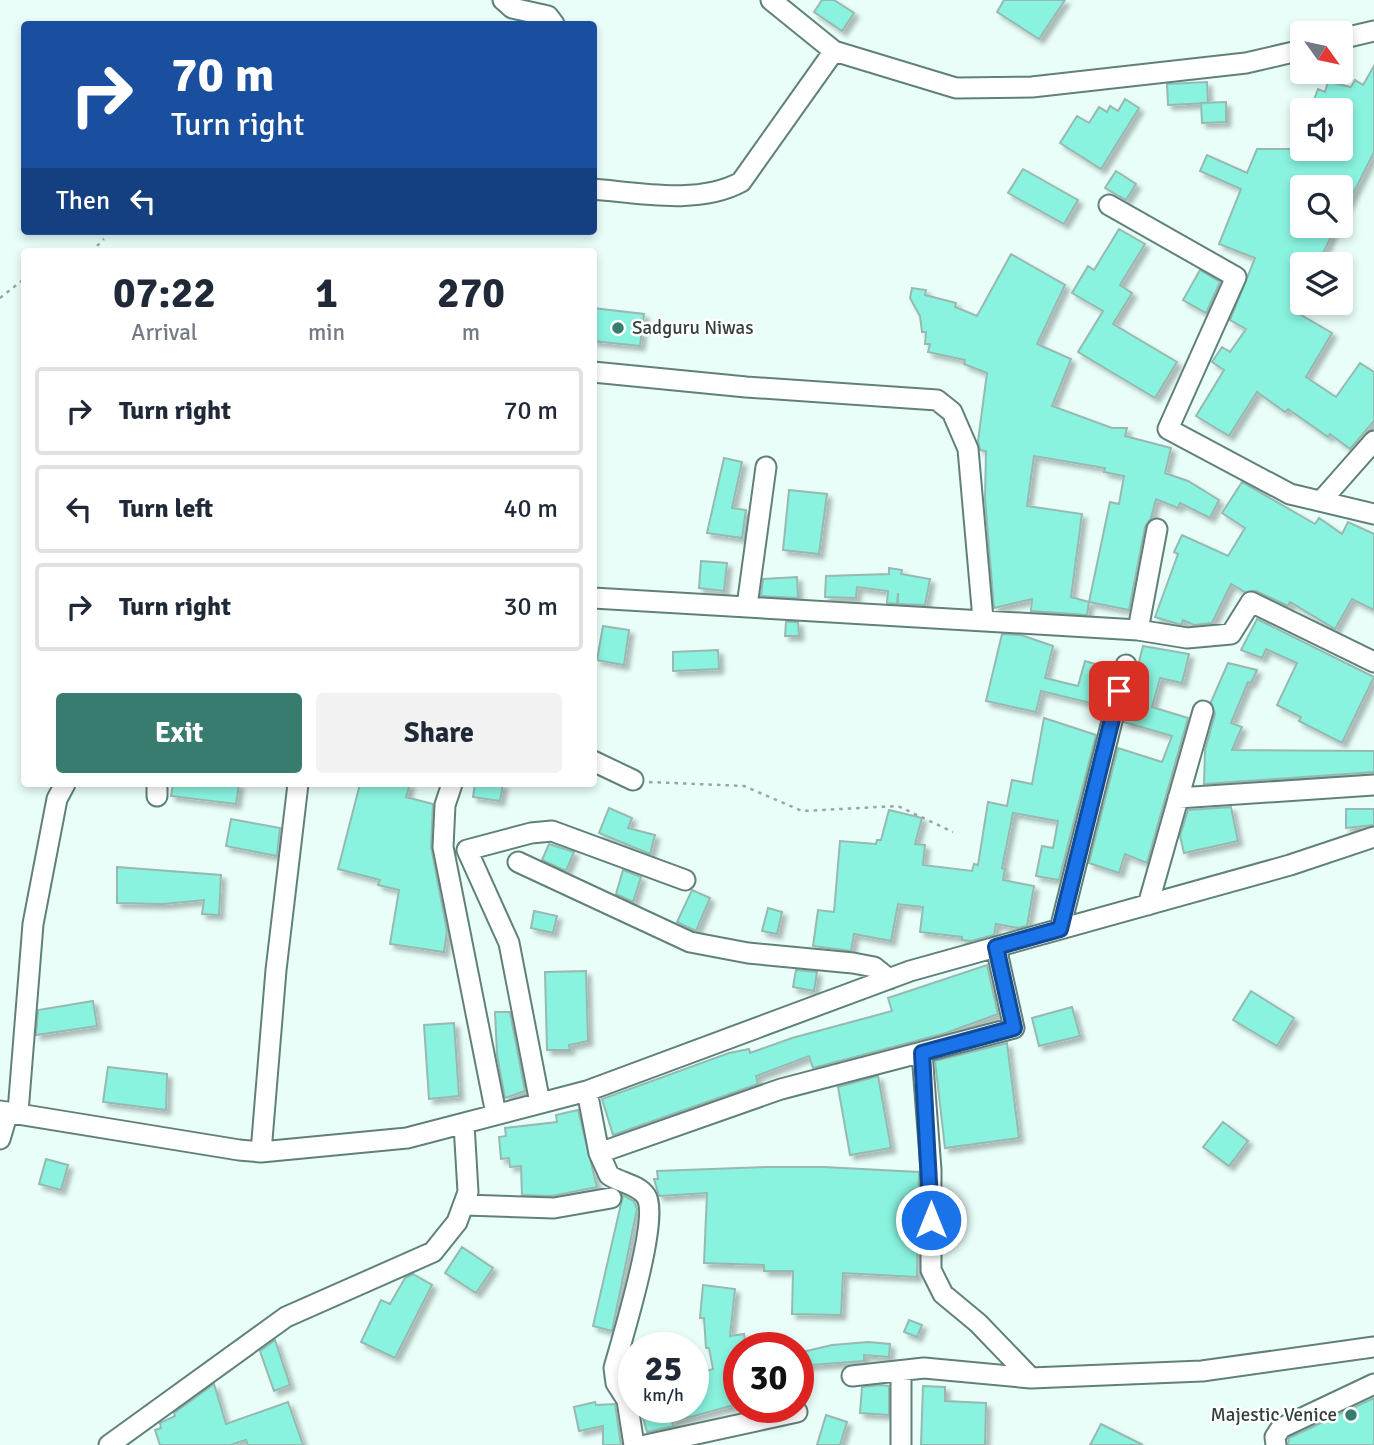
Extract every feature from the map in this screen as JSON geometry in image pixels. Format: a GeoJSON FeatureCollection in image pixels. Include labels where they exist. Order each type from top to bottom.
{"type":"FeatureCollection","features":[{"type":"Feature","properties":{"kind":"street"},"geometry":{"type":"LineString","coordinates":[[503,0],[512,8],[548,16],[552,21]]}},
{"type":"Feature","properties":{"kind":"street"},"geometry":{"type":"LineString","coordinates":[[771,0],[834,51],[956,88],[1032,87],[1206,68],[1259,61],[1290,53]]}},
{"type":"Feature","properties":{"kind":"street"},"geometry":{"type":"LineString","coordinates":[[1353,36],[1374,31]]}},
{"type":"Feature","properties":{"kind":"street"},"geometry":{"type":"LineString","coordinates":[[597,189],[680,195],[730,188],[741,182],[834,51]]}},
{"type":"Feature","properties":{"kind":"street"},"geometry":{"type":"LineString","coordinates":[[1109,205],[1236,277],[1168,429],[1290,494],[1374,514]]}},
{"type":"Feature","properties":{"kind":"street"},"geometry":{"type":"LineString","coordinates":[[597,372],[746,387],[937,400],[946,404],[968,449],[983,619]]}},
{"type":"Feature","properties":{"kind":"street"},"geometry":{"type":"LineString","coordinates":[[1321,502],[1374,441]]}},
{"type":"Feature","properties":{"kind":"street"},"geometry":{"type":"LineString","coordinates":[[747,606],[766,467]]}},
{"type":"Feature","properties":{"kind":"street"},"geometry":{"type":"LineString","coordinates":[[1139,630],[1157,529]]}},
{"type":"Feature","properties":{"kind":"street"},"geometry":{"type":"LineString","coordinates":[[597,597],[983,619],[1139,630],[1187,638],[1231,634],[1251,602],[1373,658]]}},
{"type":"Feature","properties":{"kind":"street"},"geometry":{"type":"LineString","coordinates":[[1060,929],[1126,665]]}},
{"type":"Feature","properties":{"kind":"street"},"geometry":{"type":"LineString","coordinates":[[1148,905],[1203,711]]}},
{"type":"Feature","properties":{"kind":"street"},"geometry":{"type":"LineString","coordinates":[[597,763],[633,780]]}},
{"type":"Feature","properties":{"kind":"street"},"geometry":{"type":"LineString","coordinates":[[1178,797],[1374,785]]}},
{"type":"Feature","properties":{"kind":"street"},"geometry":{"type":"LineString","coordinates":[[0,1139],[9,1112],[33,924],[57,799],[63,787]]}},
{"type":"Feature","properties":{"kind":"street"},"geometry":{"type":"LineString","coordinates":[[261,1152],[276,970],[298,787]]}},
{"type":"Feature","properties":{"kind":"street"},"geometry":{"type":"LineString","coordinates":[[451,787],[445,805],[443,846],[496,1114]]}},
{"type":"Feature","properties":{"kind":"street"},"geometry":{"type":"LineString","coordinates":[[540,1103],[509,943],[467,850],[531,832],[552,831],[685,880]]}},
{"type":"Feature","properties":{"kind":"street"},"geometry":{"type":"LineString","coordinates":[[9,1112],[226,1149],[261,1152],[407,1138],[587,1091],[889,979],[1290,865],[1374,836]]}},
{"type":"Feature","properties":{"kind":"street"},"geometry":{"type":"LineString","coordinates":[[518,862],[690,942],[748,953],[853,963],[874,967],[889,979]]}},
{"type":"Feature","properties":{"kind":"street"},"geometry":{"type":"LineString","coordinates":[[599,1153],[781,1089],[1014,1028],[996,947]]}},
{"type":"Feature","properties":{"kind":"street"},"geometry":{"type":"LineString","coordinates":[[922,1053],[931,1170],[931,1270],[943,1294],[978,1322],[1031,1378]]}},
{"type":"Feature","properties":{"kind":"street"},"geometry":{"type":"LineString","coordinates":[[587,1091],[599,1153],[609,1175],[641,1190],[650,1208],[638,1276],[614,1368],[616,1383],[627,1400],[634,1445]]}},
{"type":"Feature","properties":{"kind":"street"},"geometry":{"type":"LineString","coordinates":[[109,1445],[286,1317],[433,1252],[457,1222],[465,1205],[468,1192],[464,1125]]}},
{"type":"Feature","properties":{"kind":"street"},"geometry":{"type":"LineString","coordinates":[[465,1205],[554,1208],[611,1198]]}},
{"type":"Feature","properties":{"kind":"street"},"geometry":{"type":"LineString","coordinates":[[852,1376],[924,1368],[1031,1378],[1202,1371],[1374,1347]]}},
{"type":"Feature","properties":{"kind":"street"},"geometry":{"type":"LineString","coordinates":[[901,1371],[901,1445]]}},
{"type":"Feature","properties":{"kind":"street"},"geometry":{"type":"LineString","coordinates":[[1276,1445],[1275,1437],[1281,1427],[1374,1384]]}},
{"type":"Feature","properties":{"kind":"street"},"geometry":{"type":"LineString","coordinates":[[646,1445],[747,1423]]}},
{"type":"Feature","properties":{"kind":"path"},"geometry":{"type":"LineString","coordinates":[[95,248],[104,239]]}},
{"type":"Feature","properties":{"kind":"path"},"geometry":{"type":"LineString","coordinates":[[0,298],[21,281]]}},
{"type":"Feature","properties":{"kind":"path"},"geometry":{"type":"LineString","coordinates":[[633,780],[744,786],[802,811],[898,806],[953,832]]}},
{"type":"Feature","properties":{"kind":"building"},"geometry":{"type":"Polygon","coordinates":[[[822,0],[834,0],[854,13],[842,31],[814,12],[822,0]]]}},
{"type":"Feature","properties":{"kind":"building"},"geometry":{"type":"Polygon","coordinates":[[[1004,0],[1065,0],[1039,39],[997,12],[1004,0]]]}},
{"type":"Feature","properties":{"kind":"building"},"geometry":{"type":"Polygon","coordinates":[[[1374,66],[1374,152],[1353,194],[1353,175],[1290,175],[1290,238],[1330,238],[1324,252],[1290,252],[1290,315],[1301,315],[1332,333],[1306,377],[1336,397],[1360,363],[1374,372],[1374,421],[1350,449],[1288,409],[1285,412],[1257,392],[1229,436],[1196,416],[1224,370],[1212,362],[1222,347],[1230,352],[1246,329],[1230,320],[1255,258],[1219,244],[1241,189],[1200,171],[1207,155],[1247,173],[1257,149],[1290,149],[1290,161],[1353,161],[1353,98],[1315,98],[1318,89],[1325,92],[1327,84],[1351,87],[1355,80],[1363,85],[1374,66]]]}},
{"type":"Feature","properties":{"kind":"building"},"geometry":{"type":"Polygon","coordinates":[[[1207,82],[1208,103],[1168,105],[1167,84],[1207,82]]]}},
{"type":"Feature","properties":{"kind":"building"},"geometry":{"type":"Polygon","coordinates":[[[1125,99],[1139,108],[1101,169],[1060,143],[1077,116],[1089,123],[1099,107],[1107,112],[1110,106],[1118,111],[1125,99]]]}},
{"type":"Feature","properties":{"kind":"building"},"geometry":{"type":"Polygon","coordinates":[[[1226,102],[1226,122],[1202,123],[1201,103],[1226,102]]]}},
{"type":"Feature","properties":{"kind":"building"},"geometry":{"type":"Polygon","coordinates":[[[1023,169],[1078,200],[1064,224],[1008,193],[1023,169]]]}},
{"type":"Feature","properties":{"kind":"building"},"geometry":{"type":"Polygon","coordinates":[[[1116,171],[1136,184],[1126,200],[1105,188],[1116,171]]]}},
{"type":"Feature","properties":{"kind":"building"},"geometry":{"type":"Polygon","coordinates":[[[1119,229],[1145,244],[1120,285],[1132,293],[1113,324],[1177,362],[1155,398],[1078,352],[1103,311],[1072,293],[1088,266],[1094,270],[1119,229]]]}},
{"type":"Feature","properties":{"kind":"building"},"geometry":{"type":"Polygon","coordinates":[[[1011,254],[1065,285],[1037,344],[1071,359],[1052,406],[1112,428],[1127,428],[1125,436],[1171,448],[1165,473],[1188,481],[1219,500],[1210,518],[1180,503],[1178,508],[1156,499],[1151,518],[1145,527],[1129,610],[1089,602],[1087,615],[1031,611],[1032,599],[994,608],[985,499],[986,451],[980,450],[978,441],[987,373],[964,364],[965,360],[928,352],[930,344],[925,344],[926,332],[922,332],[920,316],[910,298],[912,288],[926,290],[925,295],[956,303],[955,307],[977,316],[1011,254]],[[1034,456],[1027,506],[1082,514],[1071,597],[1089,602],[1110,502],[1119,504],[1124,476],[1104,472],[1105,468],[1034,456]]]}},
{"type":"Feature","properties":{"kind":"building"},"geometry":{"type":"Polygon","coordinates":[[[1200,270],[1220,282],[1206,313],[1183,300],[1200,270]]]}},
{"type":"Feature","properties":{"kind":"building","name":"Sadguru Niwas"},"geometry":{"type":"Polygon","coordinates":[[[597,308],[644,314],[640,346],[597,341],[597,308]]]}},
{"type":"Feature","properties":{"kind":"building"},"geometry":{"type":"Polygon","coordinates":[[[724,458],[742,462],[732,508],[746,510],[742,538],[707,533],[724,458]]]}},
{"type":"Feature","properties":{"kind":"building"},"geometry":{"type":"Polygon","coordinates":[[[1242,482],[1315,524],[1319,518],[1342,534],[1348,522],[1374,534],[1374,610],[1352,599],[1335,629],[1290,602],[1288,606],[1256,591],[1245,592],[1231,584],[1212,623],[1194,625],[1183,620],[1181,625],[1155,617],[1178,554],[1174,552],[1182,535],[1228,556],[1245,528],[1222,513],[1242,482]]]}},
{"type":"Feature","properties":{"kind":"building"},"geometry":{"type":"Polygon","coordinates":[[[789,490],[827,494],[819,554],[783,550],[789,490]]]}},
{"type":"Feature","properties":{"kind":"building"},"geometry":{"type":"Polygon","coordinates":[[[701,561],[727,563],[724,591],[699,588],[701,561]]]}},
{"type":"Feature","properties":{"kind":"building"},"geometry":{"type":"Polygon","coordinates":[[[889,568],[902,570],[901,574],[930,579],[925,605],[898,604],[898,593],[897,604],[887,603],[888,591],[857,587],[856,598],[825,597],[826,576],[889,574],[889,568]]]}},
{"type":"Feature","properties":{"kind":"building"},"geometry":{"type":"Polygon","coordinates":[[[797,577],[798,598],[761,596],[763,579],[797,577]]]}},
{"type":"Feature","properties":{"kind":"building"},"geometry":{"type":"Polygon","coordinates":[[[1257,619],[1374,677],[1342,743],[1299,721],[1301,717],[1277,705],[1297,663],[1266,649],[1262,658],[1241,650],[1257,619]]]}},
{"type":"Feature","properties":{"kind":"building"},"geometry":{"type":"Polygon","coordinates":[[[786,622],[798,622],[799,636],[785,636],[786,622]]]}},
{"type":"Feature","properties":{"kind":"building"},"geometry":{"type":"Polygon","coordinates":[[[603,626],[629,630],[624,665],[597,660],[603,626]]]}},
{"type":"Feature","properties":{"kind":"building"},"geometry":{"type":"Polygon","coordinates":[[[1002,634],[1021,635],[1053,646],[1045,678],[1078,686],[1085,661],[1112,669],[1103,706],[1041,691],[1036,712],[986,701],[1002,634]]]}},
{"type":"Feature","properties":{"kind":"building"},"geometry":{"type":"Polygon","coordinates":[[[1143,646],[1189,654],[1182,683],[1160,678],[1152,707],[1188,718],[1147,863],[1125,854],[1119,873],[1089,863],[1118,748],[1162,762],[1172,736],[1124,722],[1143,646]]]}},
{"type":"Feature","properties":{"kind":"building"},"geometry":{"type":"Polygon","coordinates":[[[718,650],[719,669],[673,671],[673,652],[718,650]]]}},
{"type":"Feature","properties":{"kind":"building"},"geometry":{"type":"Polygon","coordinates":[[[1228,663],[1257,670],[1251,683],[1248,682],[1231,723],[1242,727],[1232,750],[1374,751],[1374,772],[1204,784],[1205,750],[1215,714],[1211,702],[1228,663]]]}},
{"type":"Feature","properties":{"kind":"building"},"geometry":{"type":"Polygon","coordinates":[[[1044,718],[1096,735],[1059,880],[1036,876],[1042,846],[1053,848],[1058,821],[1013,813],[1002,868],[1005,869],[1003,880],[1034,886],[1027,926],[1018,928],[996,924],[994,935],[971,941],[962,940],[962,937],[920,932],[923,907],[898,904],[891,941],[854,934],[851,951],[813,946],[818,910],[834,912],[840,841],[876,844],[877,840],[881,840],[889,810],[922,818],[915,844],[925,845],[923,865],[972,871],[974,864],[978,865],[988,802],[1007,806],[1012,780],[1032,784],[1044,718]]]}},
{"type":"Feature","properties":{"kind":"building"},"geometry":{"type":"Polygon","coordinates":[[[172,787],[239,787],[236,804],[171,796],[172,787]]]}},
{"type":"Feature","properties":{"kind":"building"},"geometry":{"type":"Polygon","coordinates":[[[359,787],[409,787],[406,797],[433,804],[431,847],[447,931],[444,952],[390,944],[399,890],[378,885],[380,880],[338,869],[359,787]]]}},
{"type":"Feature","properties":{"kind":"building"},"geometry":{"type":"Polygon","coordinates":[[[475,787],[502,787],[500,801],[473,797],[475,787]]]}},
{"type":"Feature","properties":{"kind":"building"},"geometry":{"type":"Polygon","coordinates":[[[1231,807],[1238,841],[1184,853],[1180,836],[1188,810],[1231,807]]]}},
{"type":"Feature","properties":{"kind":"building"},"geometry":{"type":"Polygon","coordinates":[[[609,808],[632,818],[628,828],[655,835],[650,854],[599,833],[609,808]]]}},
{"type":"Feature","properties":{"kind":"building"},"geometry":{"type":"Polygon","coordinates":[[[1346,809],[1374,809],[1374,825],[1346,828],[1346,809]]]}},
{"type":"Feature","properties":{"kind":"building"},"geometry":{"type":"Polygon","coordinates":[[[231,819],[280,828],[277,856],[226,846],[231,819]]]}},
{"type":"Feature","properties":{"kind":"building"},"geometry":{"type":"Polygon","coordinates":[[[549,844],[574,852],[566,871],[542,860],[549,844]]]}},
{"type":"Feature","properties":{"kind":"building"},"geometry":{"type":"Polygon","coordinates":[[[117,867],[221,875],[219,915],[202,914],[204,900],[163,904],[117,903],[117,867]]]}},
{"type":"Feature","properties":{"kind":"building"},"geometry":{"type":"Polygon","coordinates":[[[623,870],[641,877],[633,902],[616,894],[623,870]]]}},
{"type":"Feature","properties":{"kind":"building"},"geometry":{"type":"Polygon","coordinates":[[[692,890],[710,898],[696,931],[677,922],[692,890]]]}},
{"type":"Feature","properties":{"kind":"building"},"geometry":{"type":"Polygon","coordinates":[[[768,908],[782,912],[777,934],[762,931],[768,908]]]}},
{"type":"Feature","properties":{"kind":"building"},"geometry":{"type":"Polygon","coordinates":[[[534,911],[557,916],[553,933],[531,928],[534,911]]]}},
{"type":"Feature","properties":{"kind":"building"},"geometry":{"type":"Polygon","coordinates":[[[987,965],[998,1014],[946,1033],[813,1068],[809,1056],[756,1076],[758,1084],[613,1135],[602,1099],[729,1053],[749,1049],[750,1053],[792,1038],[892,1011],[888,998],[987,965]]]}},
{"type":"Feature","properties":{"kind":"building"},"geometry":{"type":"Polygon","coordinates":[[[796,970],[817,972],[814,991],[793,987],[796,970]]]}},
{"type":"Feature","properties":{"kind":"building"},"geometry":{"type":"Polygon","coordinates":[[[586,971],[588,1041],[569,1045],[570,1050],[547,1050],[545,972],[586,971]]]}},
{"type":"Feature","properties":{"kind":"building"},"geometry":{"type":"Polygon","coordinates":[[[1251,991],[1294,1018],[1277,1046],[1233,1020],[1251,991]]]}},
{"type":"Feature","properties":{"kind":"building"},"geometry":{"type":"Polygon","coordinates":[[[93,1001],[97,1026],[36,1035],[38,1010],[93,1001]]]}},
{"type":"Feature","properties":{"kind":"building"},"geometry":{"type":"Polygon","coordinates":[[[1072,1007],[1080,1036],[1039,1046],[1032,1018],[1072,1007]]]}},
{"type":"Feature","properties":{"kind":"building"},"geometry":{"type":"Polygon","coordinates":[[[495,1012],[510,1012],[525,1091],[505,1098],[497,1055],[495,1012]]]}},
{"type":"Feature","properties":{"kind":"building"},"geometry":{"type":"Polygon","coordinates":[[[454,1023],[459,1096],[429,1099],[424,1025],[454,1023]]]}},
{"type":"Feature","properties":{"kind":"building"},"geometry":{"type":"Polygon","coordinates":[[[1007,1043],[1019,1138],[945,1148],[935,1061],[1007,1043]]]}},
{"type":"Feature","properties":{"kind":"building"},"geometry":{"type":"Polygon","coordinates":[[[108,1067],[167,1074],[166,1110],[103,1102],[108,1067]]]}},
{"type":"Feature","properties":{"kind":"building"},"geometry":{"type":"Polygon","coordinates":[[[878,1076],[891,1148],[850,1155],[838,1087],[878,1076]]]}},
{"type":"Feature","properties":{"kind":"building"},"geometry":{"type":"Polygon","coordinates":[[[578,1110],[597,1187],[552,1196],[522,1195],[521,1166],[510,1167],[509,1158],[501,1159],[499,1137],[506,1136],[505,1128],[557,1122],[556,1115],[578,1110]]]}},
{"type":"Feature","properties":{"kind":"building"},"geometry":{"type":"Polygon","coordinates":[[[1223,1122],[1248,1141],[1229,1166],[1203,1147],[1223,1122]]]}},
{"type":"Feature","properties":{"kind":"building"},"geometry":{"type":"Polygon","coordinates":[[[46,1159],[68,1165],[61,1190],[39,1184],[46,1159]]]}},
{"type":"Feature","properties":{"kind":"building"},"geometry":{"type":"Polygon","coordinates":[[[766,1167],[919,1172],[917,1277],[843,1273],[841,1315],[792,1314],[793,1271],[764,1271],[764,1265],[704,1263],[707,1193],[659,1196],[654,1179],[658,1179],[657,1171],[766,1167]]]}},
{"type":"Feature","properties":{"kind":"building"},"geometry":{"type":"Polygon","coordinates":[[[623,1195],[634,1201],[637,1209],[612,1331],[593,1326],[623,1195]]]}},
{"type":"Feature","properties":{"kind":"building"},"geometry":{"type":"Polygon","coordinates":[[[462,1247],[493,1268],[476,1293],[445,1273],[462,1247]]]}},
{"type":"Feature","properties":{"kind":"building"},"geometry":{"type":"Polygon","coordinates":[[[413,1274],[432,1285],[395,1358],[361,1342],[381,1300],[390,1304],[405,1278],[413,1274]]]}},
{"type":"Feature","properties":{"kind":"building"},"geometry":{"type":"Polygon","coordinates":[[[703,1285],[735,1289],[730,1332],[723,1332],[723,1408],[709,1412],[709,1370],[713,1369],[709,1332],[705,1332],[704,1318],[700,1318],[703,1285]]]}},
{"type":"Feature","properties":{"kind":"building"},"geometry":{"type":"Polygon","coordinates":[[[909,1320],[922,1325],[917,1337],[904,1332],[909,1320]]]}},
{"type":"Feature","properties":{"kind":"building"},"geometry":{"type":"Polygon","coordinates":[[[275,1340],[290,1385],[274,1391],[260,1351],[275,1340]]]}},
{"type":"Feature","properties":{"kind":"building"},"geometry":{"type":"Polygon","coordinates":[[[868,1342],[890,1344],[889,1357],[864,1355],[864,1361],[814,1365],[814,1349],[868,1342]]]}},
{"type":"Feature","properties":{"kind":"building"},"geometry":{"type":"Polygon","coordinates":[[[214,1384],[226,1424],[288,1402],[303,1445],[248,1445],[246,1440],[230,1445],[160,1445],[155,1430],[161,1428],[160,1423],[175,1416],[174,1413],[214,1384]]]}},
{"type":"Feature","properties":{"kind":"building"},"geometry":{"type":"Polygon","coordinates":[[[889,1386],[889,1415],[860,1413],[862,1387],[889,1386]]]}},
{"type":"Feature","properties":{"kind":"building"},"geometry":{"type":"Polygon","coordinates":[[[923,1386],[945,1387],[945,1401],[986,1403],[985,1445],[921,1445],[923,1386]]]}},
{"type":"Feature","properties":{"kind":"building","name":"Majestic Venice"},"geometry":{"type":"Polygon","coordinates":[[[1374,1398],[1374,1445],[1288,1445],[1289,1438],[1374,1398]]]}},
{"type":"Feature","properties":{"kind":"building"},"geometry":{"type":"Polygon","coordinates":[[[595,1402],[596,1405],[615,1404],[621,1445],[603,1445],[603,1426],[579,1431],[574,1407],[595,1402]]]}},
{"type":"Feature","properties":{"kind":"building"},"geometry":{"type":"Polygon","coordinates":[[[826,1415],[847,1422],[840,1445],[817,1445],[826,1415]]]}},
{"type":"Feature","properties":{"kind":"building"},"geometry":{"type":"Polygon","coordinates":[[[644,1423],[672,1423],[674,1426],[647,1432],[644,1423]]]}},
{"type":"Feature","properties":{"kind":"building"},"geometry":{"type":"Polygon","coordinates":[[[1101,1424],[1143,1445],[1090,1445],[1101,1424]]]}},
{"type":"Feature","properties":{"kind":"place","name":"Sadguru Niwas"},"geometry":{"type":"Point","coordinates":[618,328]}},
{"type":"Feature","properties":{"kind":"place","name":"Majestic Venice"},"geometry":{"type":"Point","coordinates":[1351,1415]}},
{"type":"Feature","properties":{"kind":"route"},"geometry":{"type":"LineString","coordinates":[[931,1220],[931,1170],[922,1053],[1014,1028],[996,947],[1060,929],[1119,691]]}}]}
